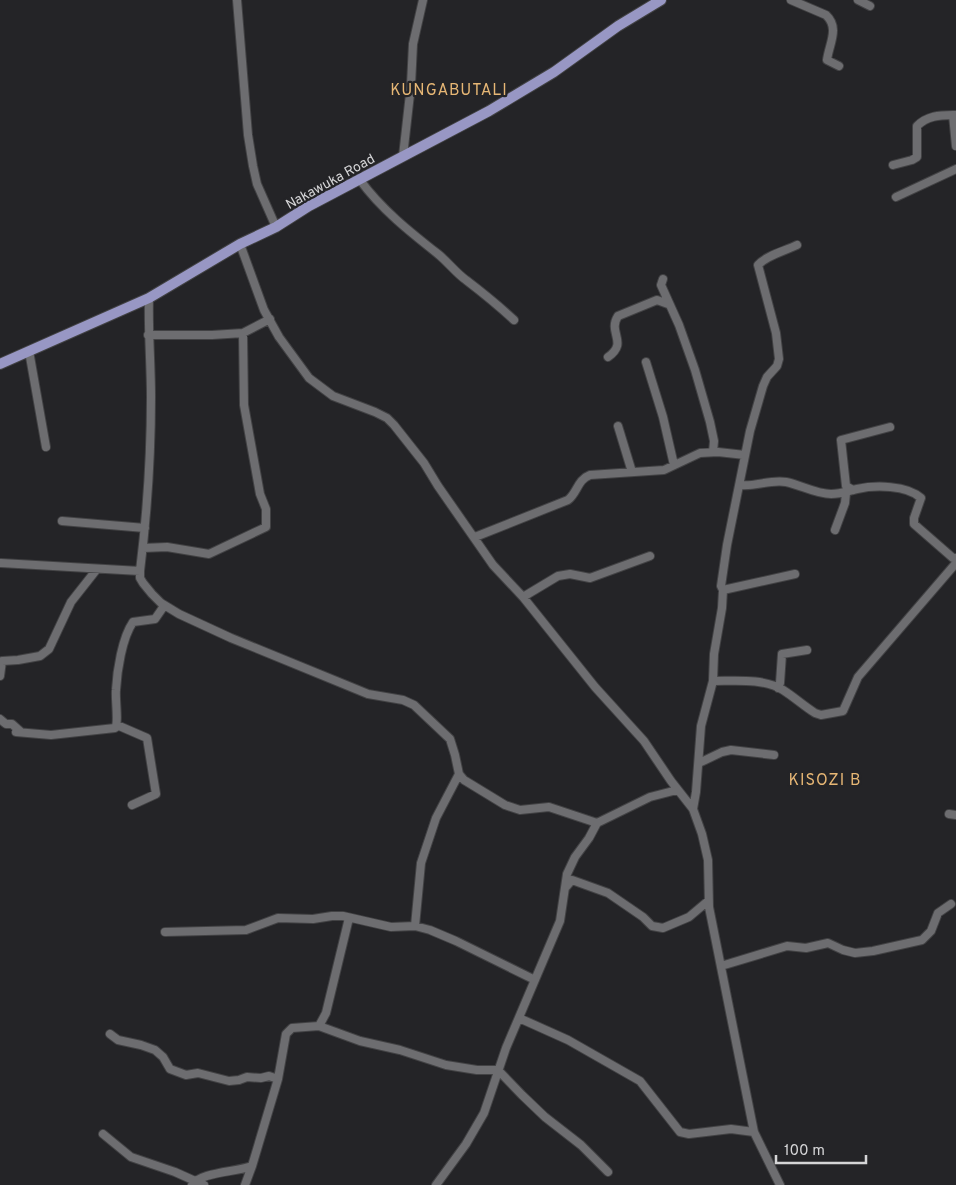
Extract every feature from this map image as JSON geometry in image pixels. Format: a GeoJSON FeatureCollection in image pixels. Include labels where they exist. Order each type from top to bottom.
{"type":"FeatureCollection","features":[{"type":"Feature","properties":{"kind":"main road","name":"Nakawuka Road"},"geometry":{"type":"LineString","coordinates":[[0,364],[149,298],[240,244],[276,227],[309,206],[489,111],[554,72],[618,26],[661,0]]}},
{"type":"Feature","properties":{"kind":"street"},"geometry":{"type":"LineString","coordinates":[[238,0],[247,126],[253,166],[257,184],[276,227]]}},
{"type":"Feature","properties":{"kind":"street"},"geometry":{"type":"LineString","coordinates":[[403,156],[411,85],[413,44],[423,0]]}},
{"type":"Feature","properties":{"kind":"street"},"geometry":{"type":"LineString","coordinates":[[792,0],[826,15],[830,19],[833,38],[827,60],[839,66]]}},
{"type":"Feature","properties":{"kind":"street"},"geometry":{"type":"LineString","coordinates":[[858,0],[870,6]]}},
{"type":"Feature","properties":{"kind":"street"},"geometry":{"type":"LineString","coordinates":[[893,165],[917,157],[917,126],[922,121],[940,115],[954,115],[956,146]]}},
{"type":"Feature","properties":{"kind":"street"},"geometry":{"type":"LineString","coordinates":[[896,197],[956,169]]}},
{"type":"Feature","properties":{"kind":"street"},"geometry":{"type":"LineString","coordinates":[[360,180],[387,211],[514,320]]}},
{"type":"Feature","properties":{"kind":"street"},"geometry":{"type":"LineString","coordinates":[[240,244],[264,310],[279,337],[308,378],[333,396],[375,412],[394,424],[424,463],[438,486],[475,537],[477,544],[523,597],[595,687],[644,741],[677,790],[694,809],[708,860],[708,901],[754,1132],[780,1185]]}},
{"type":"Feature","properties":{"kind":"street"},"geometry":{"type":"LineString","coordinates":[[694,809],[701,726],[714,681],[714,654],[720,628],[723,590],[721,586],[727,545],[750,431],[763,386],[767,377],[777,366],[779,359],[776,333],[758,266],[762,261],[771,256],[797,245]]}},
{"type":"Feature","properties":{"kind":"street"},"geometry":{"type":"LineString","coordinates":[[663,279],[662,285],[668,304],[679,324],[695,370],[710,422],[714,452]]}},
{"type":"Feature","properties":{"kind":"street"},"geometry":{"type":"LineString","coordinates":[[149,298],[148,335],[151,396],[145,528],[140,578],[164,606],[179,614],[231,638],[368,694],[409,702],[450,739],[458,774],[436,818],[421,863],[415,926]]}},
{"type":"Feature","properties":{"kind":"street"},"geometry":{"type":"LineString","coordinates":[[608,357],[616,352],[619,342],[614,325],[618,316],[657,300],[668,304]]}},
{"type":"Feature","properties":{"kind":"street"},"geometry":{"type":"LineString","coordinates":[[148,335],[243,333],[270,319]]}},
{"type":"Feature","properties":{"kind":"street"},"geometry":{"type":"LineString","coordinates":[[143,548],[167,547],[208,554],[266,527],[266,508],[260,494],[251,454],[244,406],[243,333]]}},
{"type":"Feature","properties":{"kind":"street"},"geometry":{"type":"LineString","coordinates":[[29,351],[46,447]]}},
{"type":"Feature","properties":{"kind":"street"},"geometry":{"type":"LineString","coordinates":[[646,362],[663,417],[674,465]]}},
{"type":"Feature","properties":{"kind":"street"},"geometry":{"type":"LineString","coordinates":[[618,426],[632,472]]}},
{"type":"Feature","properties":{"kind":"street"},"geometry":{"type":"LineString","coordinates":[[835,530],[849,492],[846,486],[841,440],[890,427]]}},
{"type":"Feature","properties":{"kind":"street"},"geometry":{"type":"LineString","coordinates":[[475,537],[568,500],[575,494],[578,484],[590,475],[664,470],[700,453],[745,454]]}},
{"type":"Feature","properties":{"kind":"street"},"geometry":{"type":"LineString","coordinates":[[740,485],[748,486],[785,482],[822,493],[849,492],[885,486],[916,494],[921,498],[914,518],[914,524],[953,558],[956,558]]}},
{"type":"Feature","properties":{"kind":"street"},"geometry":{"type":"LineString","coordinates":[[62,521],[145,528]]}},
{"type":"Feature","properties":{"kind":"street"},"geometry":{"type":"LineString","coordinates":[[523,597],[558,576],[570,574],[590,578],[650,556]]}},
{"type":"Feature","properties":{"kind":"street"},"geometry":{"type":"LineString","coordinates":[[1,563],[140,571]]}},
{"type":"Feature","properties":{"kind":"street"},"geometry":{"type":"LineString","coordinates":[[714,681],[764,683],[782,689],[815,713],[821,715],[843,711],[858,678],[956,563]]}},
{"type":"Feature","properties":{"kind":"street"},"geometry":{"type":"LineString","coordinates":[[0,676],[2,661],[40,656],[49,649],[71,602],[97,569]]}},
{"type":"Feature","properties":{"kind":"street"},"geometry":{"type":"LineString","coordinates":[[723,590],[794,574]]}},
{"type":"Feature","properties":{"kind":"street"},"geometry":{"type":"LineString","coordinates":[[117,725],[116,688],[126,637],[133,622],[155,619],[164,606]]}},
{"type":"Feature","properties":{"kind":"street"},"geometry":{"type":"LineString","coordinates":[[778,688],[782,654],[807,650]]}},
{"type":"Feature","properties":{"kind":"street"},"geometry":{"type":"LineString","coordinates":[[0,719],[6,724],[12,724],[19,732],[51,735],[110,730],[117,725]]}},
{"type":"Feature","properties":{"kind":"street"},"geometry":{"type":"LineString","coordinates":[[117,725],[147,738],[156,794],[132,805]]}},
{"type":"Feature","properties":{"kind":"street"},"geometry":{"type":"LineString","coordinates":[[699,763],[722,752],[731,750],[774,755]]}},
{"type":"Feature","properties":{"kind":"street"},"geometry":{"type":"LineString","coordinates":[[458,774],[464,780],[515,810],[548,808],[597,823]]}},
{"type":"Feature","properties":{"kind":"street"},"geometry":{"type":"LineString","coordinates":[[436,1185],[466,1144],[484,1113],[498,1070],[560,921],[570,865],[597,823],[650,798],[677,790]]}},
{"type":"Feature","properties":{"kind":"street"},"geometry":{"type":"LineString","coordinates":[[684,797],[696,792]]}},
{"type":"Feature","properties":{"kind":"street"},"geometry":{"type":"LineString","coordinates":[[565,888],[572,880],[608,893],[643,917],[652,926],[663,928],[689,917],[708,901]]}},
{"type":"Feature","properties":{"kind":"street"},"geometry":{"type":"LineString","coordinates":[[720,966],[787,946],[806,948],[828,943],[855,953],[922,940],[932,931],[938,913],[951,904]]}},
{"type":"Feature","properties":{"kind":"street"},"geometry":{"type":"LineString","coordinates":[[165,932],[246,930],[278,918],[288,917],[313,919],[332,916],[391,927],[415,926],[456,941],[535,980]]}},
{"type":"Feature","properties":{"kind":"street"},"geometry":{"type":"LineString","coordinates":[[319,1026],[326,1013],[349,918]]}},
{"type":"Feature","properties":{"kind":"street"},"geometry":{"type":"LineString","coordinates":[[519,1018],[568,1040],[640,1081],[680,1132],[689,1134],[731,1129],[754,1132]]}},
{"type":"Feature","properties":{"kind":"street"},"geometry":{"type":"LineString","coordinates":[[245,1185],[278,1079],[284,1044],[289,1031],[292,1028],[319,1026],[360,1041],[400,1050],[446,1065],[477,1070],[498,1070],[545,1117],[581,1145],[608,1172]]}},
{"type":"Feature","properties":{"kind":"street"},"geometry":{"type":"LineString","coordinates":[[110,1034],[118,1040],[155,1050],[163,1057],[170,1068],[186,1075],[198,1073],[229,1081],[247,1077],[261,1078],[269,1076],[278,1079]]}},
{"type":"Feature","properties":{"kind":"street"},"geometry":{"type":"LineString","coordinates":[[103,1134],[131,1157],[175,1172],[193,1183],[204,1185]]}},
{"type":"Feature","properties":{"kind":"street"},"geometry":{"type":"LineString","coordinates":[[193,1183],[204,1177],[252,1166]]}},
{"type":"Feature","properties":{"kind":"district","name":"KUNGABUTALI"},"geometry":{"type":"Point","coordinates":[449,89]}},
{"type":"Feature","properties":{"kind":"district","name":"KISOZI B"},"geometry":{"type":"Point","coordinates":[825,779]}}]}
